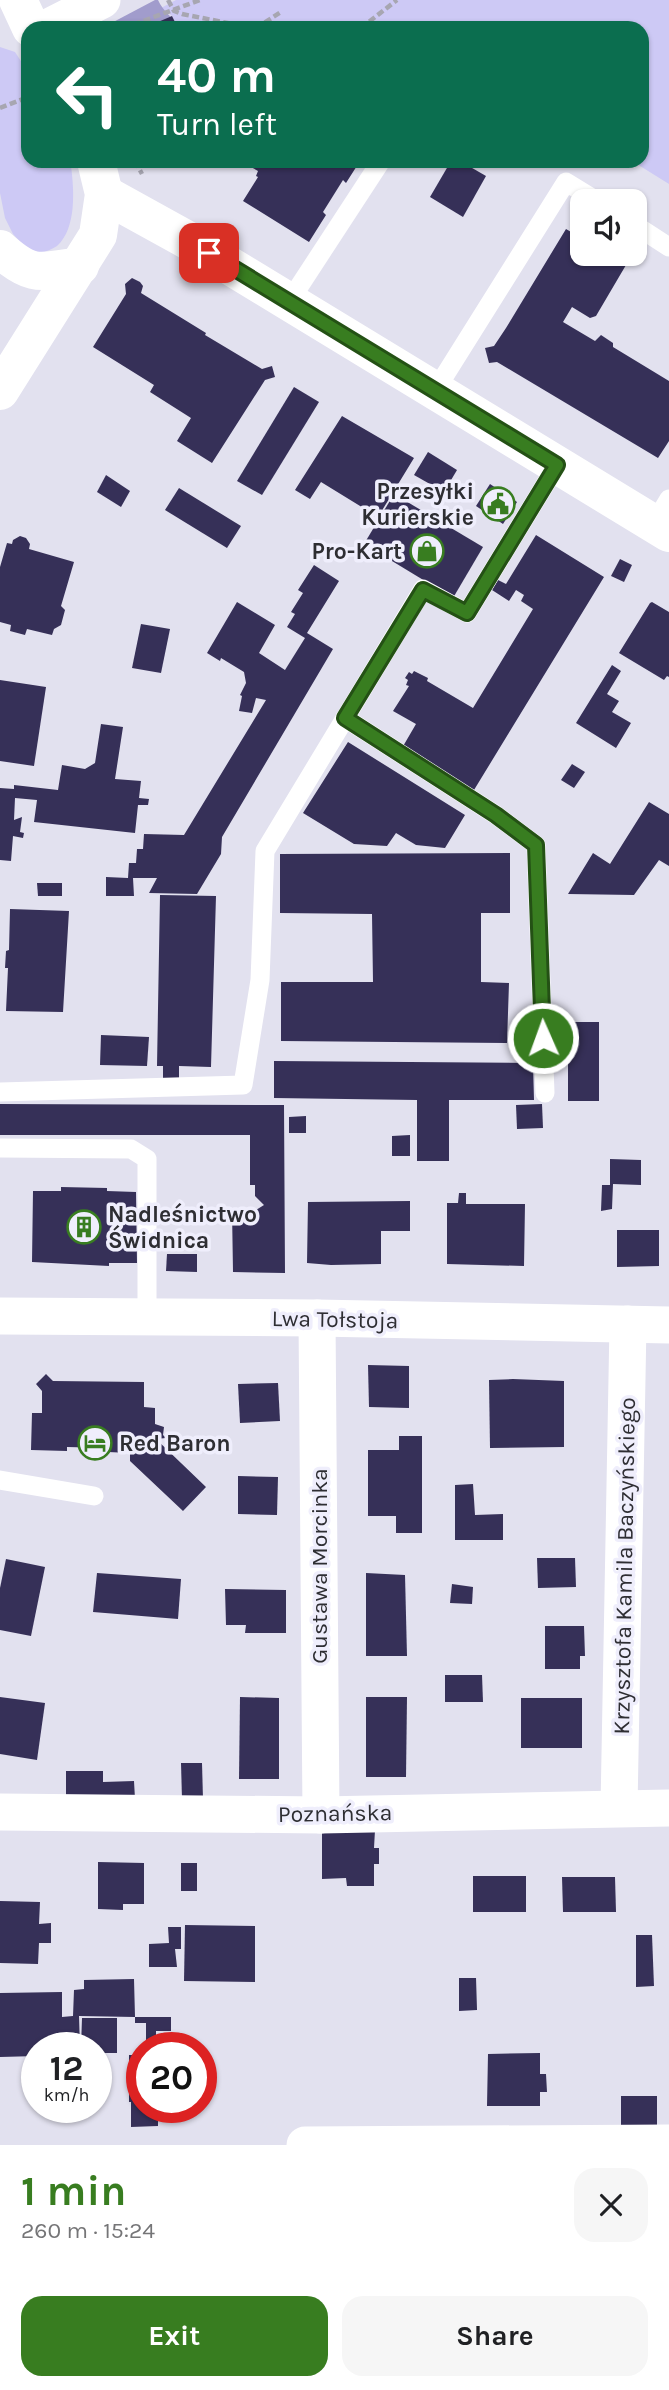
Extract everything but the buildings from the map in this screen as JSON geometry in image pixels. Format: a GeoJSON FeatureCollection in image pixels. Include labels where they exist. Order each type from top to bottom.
{"type":"FeatureCollection","features":[{"type":"Feature","properties":{"kind":"street"},"geometry":{"type":"LineString","coordinates":[[18,0],[28,21]]}},
{"type":"Feature","properties":{"kind":"street"},"geometry":{"type":"LineString","coordinates":[[61,21],[102,0]]}},
{"type":"Feature","properties":{"kind":"street"},"geometry":{"type":"LineString","coordinates":[[0,31],[21,36]]}},
{"type":"Feature","properties":{"kind":"street"},"geometry":{"type":"LineString","coordinates":[[100,177],[141,213],[557,465],[664,519]]}},
{"type":"Feature","properties":{"kind":"street"},"geometry":{"type":"LineString","coordinates":[[0,391],[98,235],[100,177]]}},
{"type":"Feature","properties":{"kind":"street"},"geometry":{"type":"LineString","coordinates":[[0,249],[17,265],[37,272],[80,266]]}},
{"type":"Feature","properties":{"kind":"street","name":"Lwa Tołstoja"},"geometry":{"type":"LineString","coordinates":[[0,1316],[317,1318],[669,1325]]}},
{"type":"Feature","properties":{"kind":"street","name":"Gustawa Morcinka"},"geometry":{"type":"LineString","coordinates":[[317,1318],[321,1815]]}},
{"type":"Feature","properties":{"kind":"street","name":"Krzysztofa Kamila Baczyńskiego"},"geometry":{"type":"LineString","coordinates":[[619,1808],[628,1324]]}},
{"type":"Feature","properties":{"kind":"street","name":"Poznańska"},"geometry":{"type":"LineString","coordinates":[[0,1812],[321,1815],[669,1808]]}},
{"type":"Feature","properties":{"kind":"street"},"geometry":{"type":"LineString","coordinates":[[305,2145],[669,2143]]}},
{"type":"Feature","properties":{"kind":"lane"},"geometry":{"type":"LineString","coordinates":[[289,302],[376,168]]}},
{"type":"Feature","properties":{"kind":"lane"},"geometry":{"type":"LineString","coordinates":[[435,391],[566,182],[577,189]]}},
{"type":"Feature","properties":{"kind":"lane"},"geometry":{"type":"LineString","coordinates":[[647,233],[669,247]]}},
{"type":"Feature","properties":{"kind":"lane"},"geometry":{"type":"LineString","coordinates":[[0,1092],[243,1085],[260,980],[265,852],[423,590],[467,613],[557,465]]}},
{"type":"Feature","properties":{"kind":"lane"},"geometry":{"type":"LineString","coordinates":[[345,718],[496,815],[536,845],[545,1093]]}},
{"type":"Feature","properties":{"kind":"lane"},"geometry":{"type":"LineString","coordinates":[[0,1148],[131,1149],[147,1159],[147,1317]]}},
{"type":"Feature","properties":{"kind":"lane"},"geometry":{"type":"LineString","coordinates":[[0,1480],[94,1496]]}},
{"type":"Feature","properties":{"kind":"path"},"geometry":{"type":"LineString","coordinates":[[168,0],[174,11],[222,21]]}},
{"type":"Feature","properties":{"kind":"path"},"geometry":{"type":"LineString","coordinates":[[144,21],[200,0]]}},
{"type":"Feature","properties":{"kind":"path"},"geometry":{"type":"LineString","coordinates":[[370,21],[397,0]]}},
{"type":"Feature","properties":{"kind":"path"},"geometry":{"type":"LineString","coordinates":[[266,21],[281,12]]}},
{"type":"Feature","properties":{"kind":"path"},"geometry":{"type":"LineString","coordinates":[[0,108],[21,100]]}},
{"type":"Feature","properties":{"kind":"shaded area"},"geometry":{"type":"Polygon","coordinates":[[[158,0],[174,21],[115,21],[158,0]]]}},
{"type":"Feature","properties":{"kind":"shaded area"},"geometry":{"type":"Polygon","coordinates":[[[176,0],[669,0],[669,184],[643,168],[649,168],[649,21],[174,21],[161,8],[176,0]]]}},
{"type":"Feature","properties":{"kind":"shaded area"},"geometry":{"type":"Polygon","coordinates":[[[0,47],[15,52],[21,61],[21,168],[71,168],[73,208],[68,229],[57,246],[42,253],[27,249],[13,234],[5,218],[0,193],[0,47]]]}},
{"type":"Feature","properties":{"kind":"place","name":"Przesyłki Kurierskie"},"geometry":{"type":"Point","coordinates":[498,504]}},
{"type":"Feature","properties":{"kind":"place","name":"Pro-Kart"},"geometry":{"type":"Point","coordinates":[427,551]}},
{"type":"Feature","properties":{"kind":"place","name":"Nadleśnictwo Świdnica"},"geometry":{"type":"Point","coordinates":[84,1227]}},
{"type":"Feature","properties":{"kind":"place","name":"Red Baron"},"geometry":{"type":"Point","coordinates":[95,1443]}},
{"type":"Feature","properties":{"kind":"route"},"geometry":{"type":"LineString","coordinates":[[209,253],[557,465],[467,613],[423,590],[345,718],[496,815],[536,845],[543,1038]]}}]}
